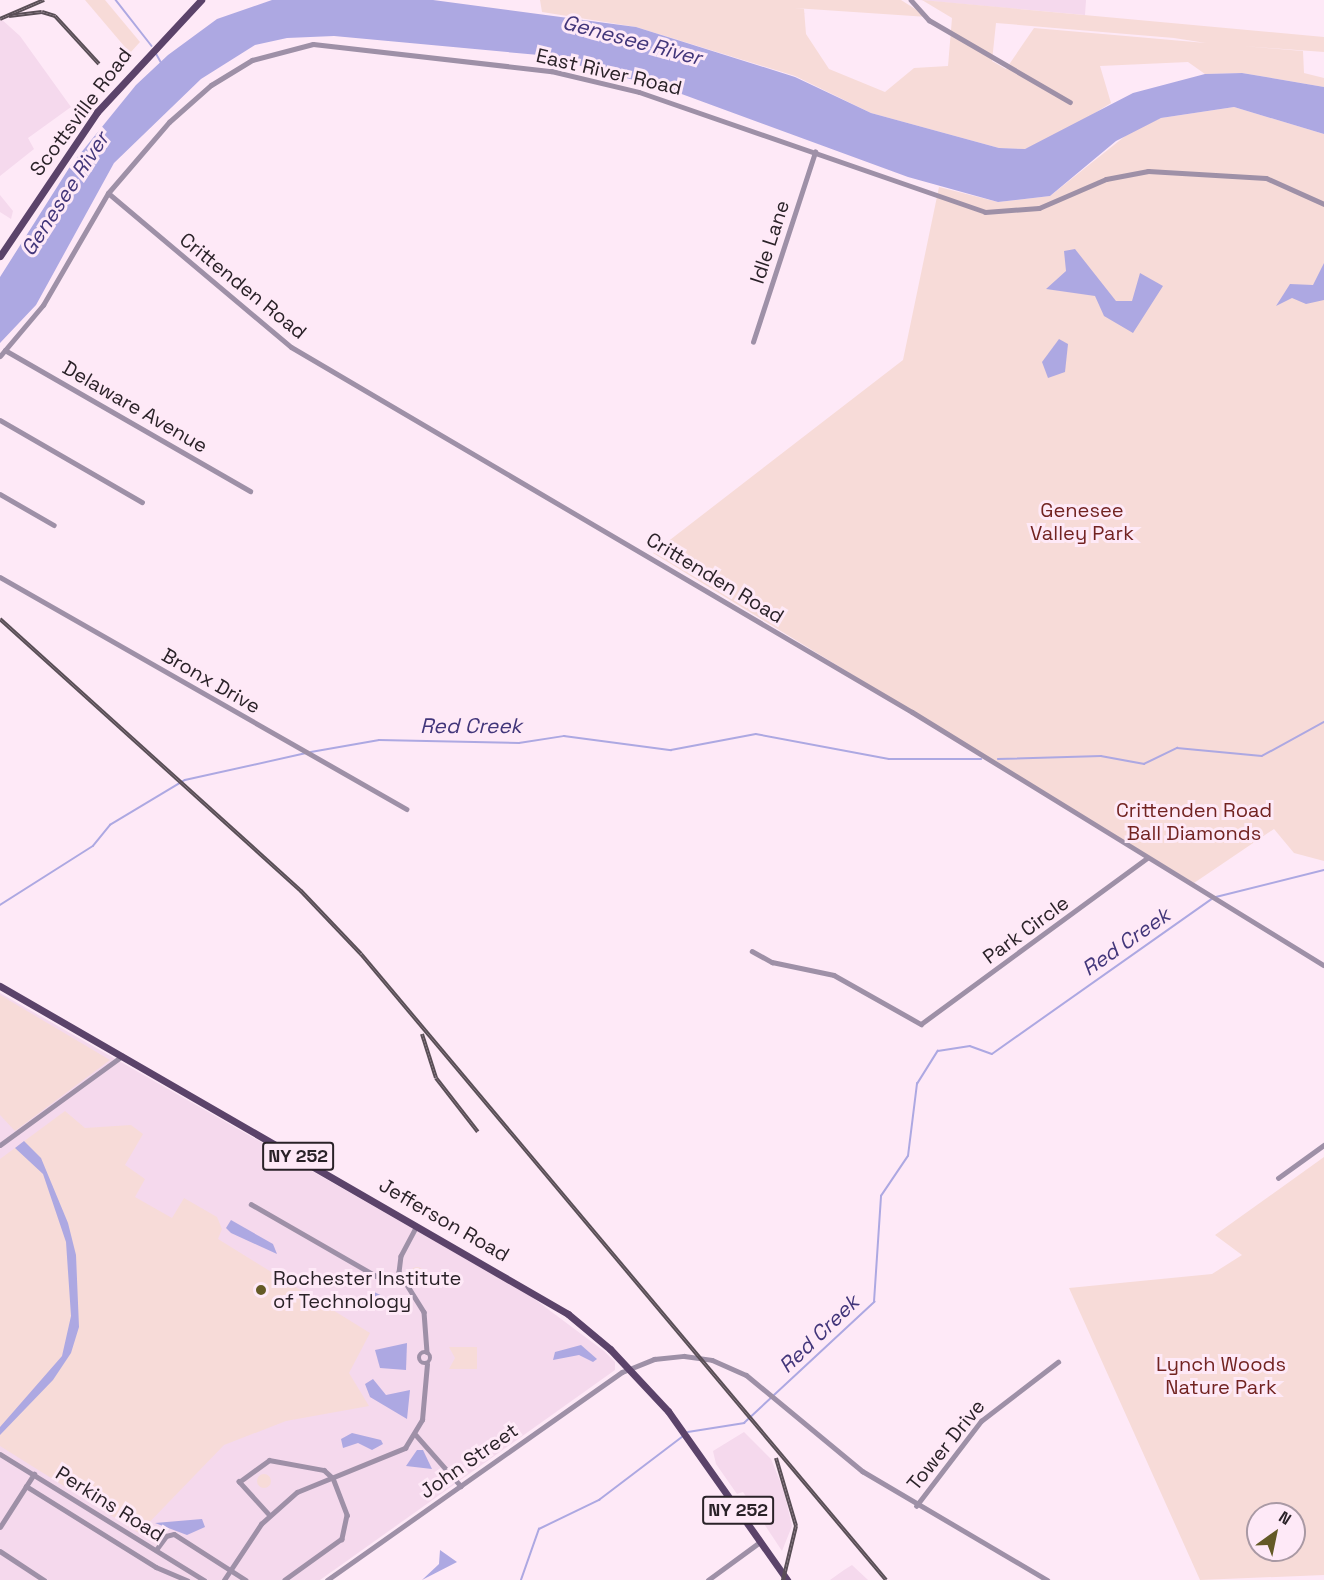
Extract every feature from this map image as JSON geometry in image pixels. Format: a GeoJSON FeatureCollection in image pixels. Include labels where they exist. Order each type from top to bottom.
{"type":"FeatureCollection","features":[{"type":"Feature","properties":{"kind":"main road","name":"Scottsville Road"},"geometry":{"type":"LineString","coordinates":[[0,256],[71,147],[149,52],[201,0]]}},
{"type":"Feature","properties":{"kind":"main road","name":"Jefferson Road"},"geometry":{"type":"LineString","coordinates":[[0,986],[551,1302],[630,1368],[682,1430],[787,1580]]}},
{"type":"Feature","properties":{"kind":"street"},"geometry":{"type":"LineString","coordinates":[[911,0],[929,20],[1070,102]]}},
{"type":"Feature","properties":{"kind":"street","name":"East River Road"},"geometry":{"type":"LineString","coordinates":[[0,356],[49,297],[108,194],[169,122],[211,85],[252,60],[313,44],[551,71],[683,105],[934,197],[979,211],[1018,212],[1053,204],[1112,177],[1154,171],[1266,178],[1324,204]]}},
{"type":"Feature","properties":{"kind":"street","name":"Idle Lane"},"geometry":{"type":"LineString","coordinates":[[753,342],[815,152]]}},
{"type":"Feature","properties":{"kind":"street","name":"Crittenden Road"},"geometry":{"type":"LineString","coordinates":[[108,194],[291,347],[725,600],[1205,895],[1324,965]]}},
{"type":"Feature","properties":{"kind":"street","name":"Delaware Avenue"},"geometry":{"type":"LineString","coordinates":[[5,350],[250,491]]}},
{"type":"Feature","properties":{"kind":"street"},"geometry":{"type":"LineString","coordinates":[[0,420],[142,502]]}},
{"type":"Feature","properties":{"kind":"street"},"geometry":{"type":"LineString","coordinates":[[0,494],[54,525]]}},
{"type":"Feature","properties":{"kind":"street","name":"Bronx Drive"},"geometry":{"type":"LineString","coordinates":[[0,577],[407,809]]}},
{"type":"Feature","properties":{"kind":"street","name":"Park Circle"},"geometry":{"type":"LineString","coordinates":[[752,951],[772,962],[834,975],[921,1024],[1147,858]]}},
{"type":"Feature","properties":{"kind":"street"},"geometry":{"type":"LineString","coordinates":[[0,1145],[122,1056]]}},
{"type":"Feature","properties":{"kind":"street"},"geometry":{"type":"LineString","coordinates":[[1278,1178],[1324,1145]]}},
{"type":"Feature","properties":{"kind":"street"},"geometry":{"type":"LineString","coordinates":[[251,1204],[376,1276],[400,1278]]}},
{"type":"Feature","properties":{"kind":"street"},"geometry":{"type":"LineString","coordinates":[[224,1580],[270,1515],[297,1492],[330,1475],[390,1458],[416,1435],[424,1411],[424,1312],[400,1278],[401,1256],[418,1224]]}},
{"type":"Feature","properties":{"kind":"street"},"geometry":{"type":"LineString","coordinates":[[425,1350],[425,1364]]}},
{"type":"Feature","properties":{"kind":"street","name":"John Street"},"geometry":{"type":"LineString","coordinates":[[327,1580],[630,1368],[661,1358],[699,1357],[733,1368],[765,1390],[849,1462],[916,1506],[1047,1580]]}},
{"type":"Feature","properties":{"kind":"street","name":"Tower Drive"},"geometry":{"type":"LineString","coordinates":[[916,1506],[985,1417],[1058,1362]]}},
{"type":"Feature","properties":{"kind":"street"},"geometry":{"type":"LineString","coordinates":[[416,1435],[461,1486]]}},
{"type":"Feature","properties":{"kind":"street","name":"Perkins Road"},"geometry":{"type":"LineString","coordinates":[[0,1454],[204,1580]]}},
{"type":"Feature","properties":{"kind":"street"},"geometry":{"type":"LineString","coordinates":[[270,1515],[239,1483],[259,1463],[315,1467],[330,1475],[347,1515],[345,1533],[285,1580]]}},
{"type":"Feature","properties":{"kind":"street"},"geometry":{"type":"LineString","coordinates":[[0,1527],[34,1474]]}},
{"type":"Feature","properties":{"kind":"street"},"geometry":{"type":"LineString","coordinates":[[26,1486],[156,1567],[187,1580]]}},
{"type":"Feature","properties":{"kind":"street"},"geometry":{"type":"LineString","coordinates":[[156,1550],[166,1536],[174,1534],[246,1580]]}},
{"type":"Feature","properties":{"kind":"street"},"geometry":{"type":"LineString","coordinates":[[708,1580],[760,1542]]}},
{"type":"Feature","properties":{"kind":"street"},"geometry":{"type":"LineString","coordinates":[[0,1551],[44,1580]]}},
{"type":"Feature","properties":{"kind":"shaded area"},"geometry":{"type":"Polygon","coordinates":[[[919,0],[1086,0],[1085,15],[919,0]]]}},
{"type":"Feature","properties":{"kind":"shaded area"},"geometry":{"type":"Polygon","coordinates":[[[0,18],[20,36],[71,107],[28,138],[34,149],[0,176],[0,18]]]}},
{"type":"Feature","properties":{"kind":"shaded area"},"geometry":{"type":"Polygon","coordinates":[[[0,195],[13,211],[11,219],[0,212],[0,195]]]}},
{"type":"Feature","properties":{"kind":"shaded area","name":"Rochester Institute of Technology"},"geometry":{"type":"Polygon","coordinates":[[[0,993],[529,1295],[604,1351],[615,1362],[615,1370],[320,1580],[0,1580],[0,993]]]}},
{"type":"Feature","properties":{"kind":"shaded area"},"geometry":{"type":"Polygon","coordinates":[[[744,1432],[771,1459],[784,1491],[792,1526],[782,1551],[743,1492],[737,1494],[716,1464],[713,1451],[744,1432]]]}},
{"type":"Feature","properties":{"kind":"shaded area"},"geometry":{"type":"Polygon","coordinates":[[[852,1565],[868,1580],[830,1580],[844,1570],[852,1565]]]}},
{"type":"Feature","properties":{"kind":"green space"},"geometry":{"type":"Polygon","coordinates":[[[85,0],[105,0],[140,42],[130,53],[85,0]]]}},
{"type":"Feature","properties":{"kind":"green space"},"geometry":{"type":"Polygon","coordinates":[[[540,0],[901,0],[928,17],[794,8],[804,9],[806,34],[829,69],[885,92],[914,68],[948,66],[952,18],[922,0],[1324,37],[1324,52],[1243,46],[1303,51],[1304,73],[1324,78],[1324,87],[1242,73],[1205,74],[1188,62],[1100,66],[1111,103],[1058,136],[1025,149],[999,148],[871,113],[795,76],[636,27],[542,12],[540,0]],[[996,23],[992,61],[1006,69],[1034,28],[1206,43],[1174,38],[996,23]]]}},
{"type":"Feature","properties":{"kind":"green space","name":"Genesee Valley Park"},"geometry":{"type":"Polygon","coordinates":[[[1234,107],[1324,134],[1324,861],[1294,853],[1274,829],[1194,883],[653,553],[903,360],[939,187],[998,202],[1050,196],[1134,129],[1161,118],[1234,107]]]}},
{"type":"Feature","properties":{"kind":"green space"},"geometry":{"type":"Polygon","coordinates":[[[0,995],[110,1060],[15,1131],[0,1115],[0,995]]]}},
{"type":"Feature","properties":{"kind":"green space"},"geometry":{"type":"Polygon","coordinates":[[[65,1111],[85,1128],[131,1125],[143,1134],[125,1165],[145,1179],[135,1197],[172,1218],[184,1198],[217,1217],[222,1229],[218,1239],[370,1333],[349,1373],[369,1406],[286,1421],[224,1445],[139,1533],[0,1446],[0,1159],[65,1111]]]}},
{"type":"Feature","properties":{"kind":"green space","name":"Lynch Woods Nature Park"},"geometry":{"type":"Polygon","coordinates":[[[1324,1157],[1324,1575],[1200,1580],[1069,1288],[1212,1274],[1242,1255],[1215,1235],[1324,1157]]]}},
{"type":"Feature","properties":{"kind":"green space"},"geometry":{"type":"Polygon","coordinates":[[[417,1267],[422,1269],[424,1274],[422,1279],[417,1281],[412,1279],[410,1274],[412,1269],[417,1267]]]}},
{"type":"Feature","properties":{"kind":"green space"},"geometry":{"type":"Polygon","coordinates":[[[449,1347],[477,1347],[477,1369],[449,1369],[455,1358],[449,1347]]]}},
{"type":"Feature","properties":{"kind":"green space"},"geometry":{"type":"Polygon","coordinates":[[[264,1474],[269,1476],[271,1481],[269,1486],[264,1488],[259,1486],[257,1481],[259,1476],[264,1474]]]}},
{"type":"Feature","properties":{"kind":"water","name":"Genesee River"},"geometry":{"type":"Polygon","coordinates":[[[272,0],[433,0],[636,27],[795,77],[871,113],[999,148],[1025,149],[1133,93],[1205,74],[1242,73],[1324,87],[1324,134],[1234,107],[1161,118],[1116,141],[1050,196],[998,202],[908,177],[668,89],[539,55],[334,36],[287,38],[255,45],[201,79],[114,163],[36,305],[0,343],[0,277],[71,165],[136,85],[168,55],[217,19],[272,0]]]}},
{"type":"Feature","properties":{"kind":"water"},"geometry":{"type":"Polygon","coordinates":[[[1075,249],[1116,301],[1132,301],[1140,273],[1163,286],[1133,333],[1104,316],[1095,296],[1046,289],[1066,271],[1064,251],[1075,249]]]}},
{"type":"Feature","properties":{"kind":"water"},"geometry":{"type":"Polygon","coordinates":[[[1324,263],[1324,300],[1306,304],[1292,298],[1276,306],[1290,284],[1313,285],[1324,263]]]}},
{"type":"Feature","properties":{"kind":"water"},"geometry":{"type":"Polygon","coordinates":[[[1059,339],[1068,344],[1065,372],[1048,378],[1042,362],[1059,339]]]}},
{"type":"Feature","properties":{"kind":"water"},"geometry":{"type":"Polygon","coordinates":[[[24,1141],[41,1158],[68,1223],[76,1255],[79,1327],[71,1353],[53,1380],[0,1435],[0,1427],[62,1356],[71,1316],[66,1242],[43,1174],[15,1148],[24,1141]]]}},
{"type":"Feature","properties":{"kind":"water"},"geometry":{"type":"Polygon","coordinates":[[[231,1220],[273,1244],[277,1254],[231,1233],[226,1228],[231,1220]]]}},
{"type":"Feature","properties":{"kind":"water"},"geometry":{"type":"Polygon","coordinates":[[[374,1292],[402,1305],[357,1309],[343,1302],[370,1298],[374,1292]]]}},
{"type":"Feature","properties":{"kind":"water"},"geometry":{"type":"Polygon","coordinates":[[[407,1343],[406,1370],[380,1368],[375,1350],[407,1343]]]}},
{"type":"Feature","properties":{"kind":"water"},"geometry":{"type":"Polygon","coordinates":[[[581,1345],[597,1359],[593,1362],[579,1355],[553,1360],[555,1352],[581,1345]]]}},
{"type":"Feature","properties":{"kind":"water"},"geometry":{"type":"Polygon","coordinates":[[[373,1379],[386,1395],[410,1390],[407,1419],[370,1397],[365,1384],[373,1379]]]}},
{"type":"Feature","properties":{"kind":"water"},"geometry":{"type":"Polygon","coordinates":[[[352,1433],[381,1440],[383,1444],[372,1450],[358,1443],[343,1448],[341,1439],[352,1433]]]}},
{"type":"Feature","properties":{"kind":"water"},"geometry":{"type":"Polygon","coordinates":[[[417,1450],[423,1450],[432,1469],[406,1466],[417,1450]]]}},
{"type":"Feature","properties":{"kind":"water"},"geometry":{"type":"Polygon","coordinates":[[[202,1519],[205,1527],[187,1535],[155,1523],[202,1519]]]}},
{"type":"Feature","properties":{"kind":"water"},"geometry":{"type":"Polygon","coordinates":[[[440,1550],[457,1562],[422,1580],[439,1564],[440,1550]]]}},
{"type":"Feature","properties":{"kind":"waterway"},"geometry":{"type":"LineString","coordinates":[[116,0],[152,46]]}},
{"type":"Feature","properties":{"kind":"waterway"},"geometry":{"type":"LineString","coordinates":[[156,53],[161,62]]}},
{"type":"Feature","properties":{"kind":"waterway","name":"Red Creek"},"geometry":{"type":"LineString","coordinates":[[998,759],[1101,756],[1144,764],[1177,748],[1262,756],[1324,722]]}},
{"type":"Feature","properties":{"kind":"waterway","name":"Red Creek"},"geometry":{"type":"LineString","coordinates":[[311,752],[379,740],[519,743],[564,736],[671,750],[756,734],[889,759],[981,759]]}},
{"type":"Feature","properties":{"kind":"waterway","name":"Red Creek"},"geometry":{"type":"LineString","coordinates":[[0,905],[93,846],[110,825],[185,780],[307,753]]}},
{"type":"Feature","properties":{"kind":"waterway","name":"Red Creek"},"geometry":{"type":"LineString","coordinates":[[1216,897],[1324,870]]}},
{"type":"Feature","properties":{"kind":"waterway","name":"Red Creek"},"geometry":{"type":"LineString","coordinates":[[688,1432],[744,1423],[874,1302],[881,1196],[908,1156],[917,1084],[938,1051],[970,1046],[992,1054],[1212,899]]}},
{"type":"Feature","properties":{"kind":"waterway","name":"Red Creek"},"geometry":{"type":"LineString","coordinates":[[521,1580],[539,1529],[599,1500],[682,1437]]}},
{"type":"Feature","properties":{"kind":"railway"},"geometry":{"type":"LineString","coordinates":[[0,19],[44,0]]}},
{"type":"Feature","properties":{"kind":"railway"},"geometry":{"type":"LineString","coordinates":[[9,16],[42,12],[55,16],[99,64]]}},
{"type":"Feature","properties":{"kind":"railway"},"geometry":{"type":"LineString","coordinates":[[0,619],[301,891],[361,954],[886,1580]]}},
{"type":"Feature","properties":{"kind":"railway"},"geometry":{"type":"LineString","coordinates":[[422,1034],[436,1078],[478,1132]]}},
{"type":"Feature","properties":{"kind":"railway"},"geometry":{"type":"LineString","coordinates":[[776,1458],[796,1526],[783,1580]]}},
{"type":"Feature","properties":{"kind":"place","name":"Rochester Institute of Technology"},"geometry":{"type":"Point","coordinates":[261,1290]}},
{"type":"Feature","properties":{"kind":"park label","name":"Crittenden Road Ball Diamonds"},"geometry":{"type":"Point","coordinates":[1194,822]}}]}
